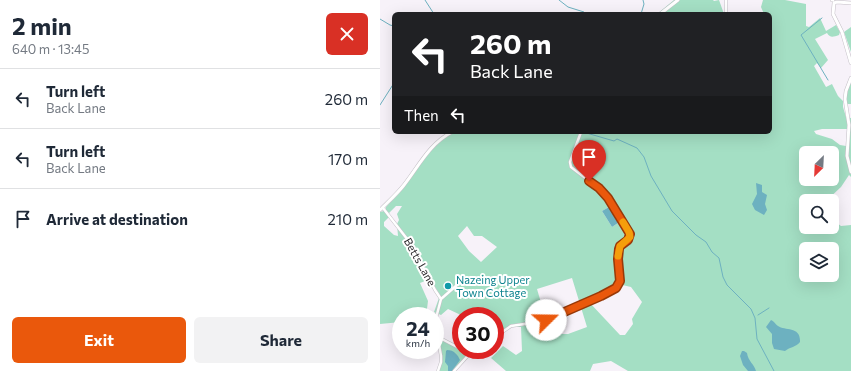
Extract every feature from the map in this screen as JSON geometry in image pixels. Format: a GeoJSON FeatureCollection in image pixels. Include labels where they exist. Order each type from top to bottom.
{"type":"FeatureCollection","features":[{"type":"Feature","properties":{"kind":"street"},"geometry":{"type":"LineString","coordinates":[[663,12],[678,0]]}},
{"type":"Feature","properties":{"kind":"street"},"geometry":{"type":"LineString","coordinates":[[726,0],[726,12]]}},
{"type":"Feature","properties":{"kind":"street"},"geometry":{"type":"LineString","coordinates":[[851,3],[834,1],[833,14],[842,32],[851,63]]}},
{"type":"Feature","properties":{"kind":"street"},"geometry":{"type":"LineString","coordinates":[[851,78],[844,99],[849,125],[847,156],[851,172]]}},
{"type":"Feature","properties":{"kind":"street"},"geometry":{"type":"LineString","coordinates":[[382,209],[404,185],[430,149],[439,140],[449,134]]}},
{"type":"Feature","properties":{"kind":"street"},"geometry":{"type":"LineString","coordinates":[[504,331],[511,326],[533,324],[557,316],[614,290],[619,284],[620,276],[618,253],[620,246],[628,240],[630,234],[605,193],[571,167],[570,162],[580,134]]}},
{"type":"Feature","properties":{"kind":"street","name":"Betts Lane"},"geometry":{"type":"LineString","coordinates":[[382,209],[411,244],[441,299]]}},
{"type":"Feature","properties":{"kind":"street","name":"Betts Lane"},"geometry":{"type":"LineString","coordinates":[[439,307],[441,299],[457,285]]}},
{"type":"Feature","properties":{"kind":"street","name":"Betts Lane"},"geometry":{"type":"LineString","coordinates":[[438,371],[441,359]]}},
{"type":"Feature","properties":{"kind":"street"},"geometry":{"type":"LineString","coordinates":[[454,371],[464,359]]}},
{"type":"Feature","properties":{"kind":"green space"},"geometry":{"type":"Polygon","coordinates":[[[674,0],[719,0],[723,12],[659,12],[674,0]]]}},
{"type":"Feature","properties":{"kind":"green space"},"geometry":{"type":"Polygon","coordinates":[[[763,0],[785,0],[806,4],[806,26],[809,27],[820,18],[826,31],[836,25],[840,32],[839,35],[832,37],[827,33],[815,39],[828,60],[821,68],[817,63],[814,66],[826,87],[832,84],[838,96],[843,101],[846,117],[851,118],[851,177],[849,175],[841,187],[834,194],[799,194],[799,234],[839,234],[839,224],[841,226],[851,225],[851,371],[628,371],[611,361],[593,364],[590,371],[506,371],[492,359],[504,359],[504,347],[516,355],[522,351],[521,327],[513,327],[512,324],[504,330],[504,307],[452,307],[452,311],[448,309],[444,312],[444,307],[436,307],[440,295],[435,287],[430,288],[425,281],[420,283],[428,301],[427,307],[392,307],[392,323],[380,324],[380,212],[384,211],[389,217],[384,222],[384,226],[394,235],[398,236],[397,224],[399,220],[397,214],[402,206],[396,206],[389,213],[386,210],[386,207],[403,189],[420,165],[439,143],[452,134],[772,134],[772,12],[763,12],[761,7],[763,0]],[[822,129],[814,131],[816,134],[832,139],[840,145],[846,146],[848,129],[822,129]],[[609,207],[602,211],[612,227],[618,223],[609,207]],[[467,226],[458,236],[469,251],[481,262],[497,247],[482,236],[474,236],[467,226]],[[572,278],[537,289],[546,320],[541,321],[544,329],[549,332],[551,331],[551,334],[568,334],[587,327],[572,278]],[[618,284],[616,288],[589,302],[620,335],[625,335],[633,324],[632,319],[642,302],[631,287],[618,284]]]}},
{"type":"Feature","properties":{"kind":"green space"},"geometry":{"type":"Polygon","coordinates":[[[851,27],[851,52],[844,32],[851,27]]]}},
{"type":"Feature","properties":{"kind":"green space"},"geometry":{"type":"Polygon","coordinates":[[[851,80],[851,104],[846,104],[846,94],[851,80]]]}},
{"type":"Feature","properties":{"kind":"green space"},"geometry":{"type":"Polygon","coordinates":[[[444,339],[452,344],[452,359],[466,359],[455,371],[438,371],[441,359],[444,359],[444,339]]]}},
{"type":"Feature","properties":{"kind":"water"},"geometry":{"type":"Polygon","coordinates":[[[756,183],[762,185],[762,192],[767,195],[765,204],[767,210],[764,215],[755,210],[752,204],[757,194],[756,183]]]}},
{"type":"Feature","properties":{"kind":"water"},"geometry":{"type":"Polygon","coordinates":[[[609,207],[618,223],[612,227],[602,211],[609,207]]]}},
{"type":"Feature","properties":{"kind":"water"},"geometry":{"type":"Polygon","coordinates":[[[771,320],[778,326],[798,333],[800,342],[785,351],[774,349],[772,334],[766,327],[771,320]]]}},
{"type":"Feature","properties":{"kind":"water"},"geometry":{"type":"Polygon","coordinates":[[[446,351],[452,351],[452,359],[460,360],[452,371],[448,371],[448,366],[445,362],[446,351]]]}},
{"type":"Feature","properties":{"kind":"water"},"geometry":{"type":"Polygon","coordinates":[[[742,351],[747,353],[756,371],[748,371],[743,365],[740,356],[742,351]]]}},
{"type":"Feature","properties":{"kind":"waterway"},"geometry":{"type":"LineString","coordinates":[[425,0],[433,12]]}},
{"type":"Feature","properties":{"kind":"waterway"},"geometry":{"type":"LineString","coordinates":[[559,0],[568,7],[584,12]]}},
{"type":"Feature","properties":{"kind":"waterway"},"geometry":{"type":"LineString","coordinates":[[642,12],[644,4],[643,0]]}},
{"type":"Feature","properties":{"kind":"waterway"},"geometry":{"type":"LineString","coordinates":[[822,18],[801,35],[828,80]]}},
{"type":"Feature","properties":{"kind":"waterway"},"geometry":{"type":"LineString","coordinates":[[380,19],[392,26]]}},
{"type":"Feature","properties":{"kind":"waterway"},"geometry":{"type":"LineString","coordinates":[[380,105],[392,86]]}},
{"type":"Feature","properties":{"kind":"waterway"},"geometry":{"type":"LineString","coordinates":[[590,134],[614,141],[617,139],[637,148],[644,157],[651,176],[672,211],[696,235],[706,242],[712,252],[719,258],[723,277],[727,285],[751,309],[755,318],[757,339],[774,371]]}},
{"type":"Feature","properties":{"kind":"waterway"},"geometry":{"type":"LineString","coordinates":[[758,315],[769,308]]}},
{"type":"Feature","properties":{"kind":"slow traffic"},"geometry":{"type":"LineString","coordinates":[[618,256],[620,246],[630,237],[630,234],[623,222]]}},
{"type":"Feature","properties":{"kind":"place","name":"Nazeing Upper Town Cottage"},"geometry":{"type":"Point","coordinates":[448,286]}},
{"type":"Feature","properties":{"kind":"route"},"geometry":{"type":"LineString","coordinates":[[546,320],[614,290],[620,281],[618,253],[620,246],[628,240],[630,234],[605,193],[589,181]]}}]}
